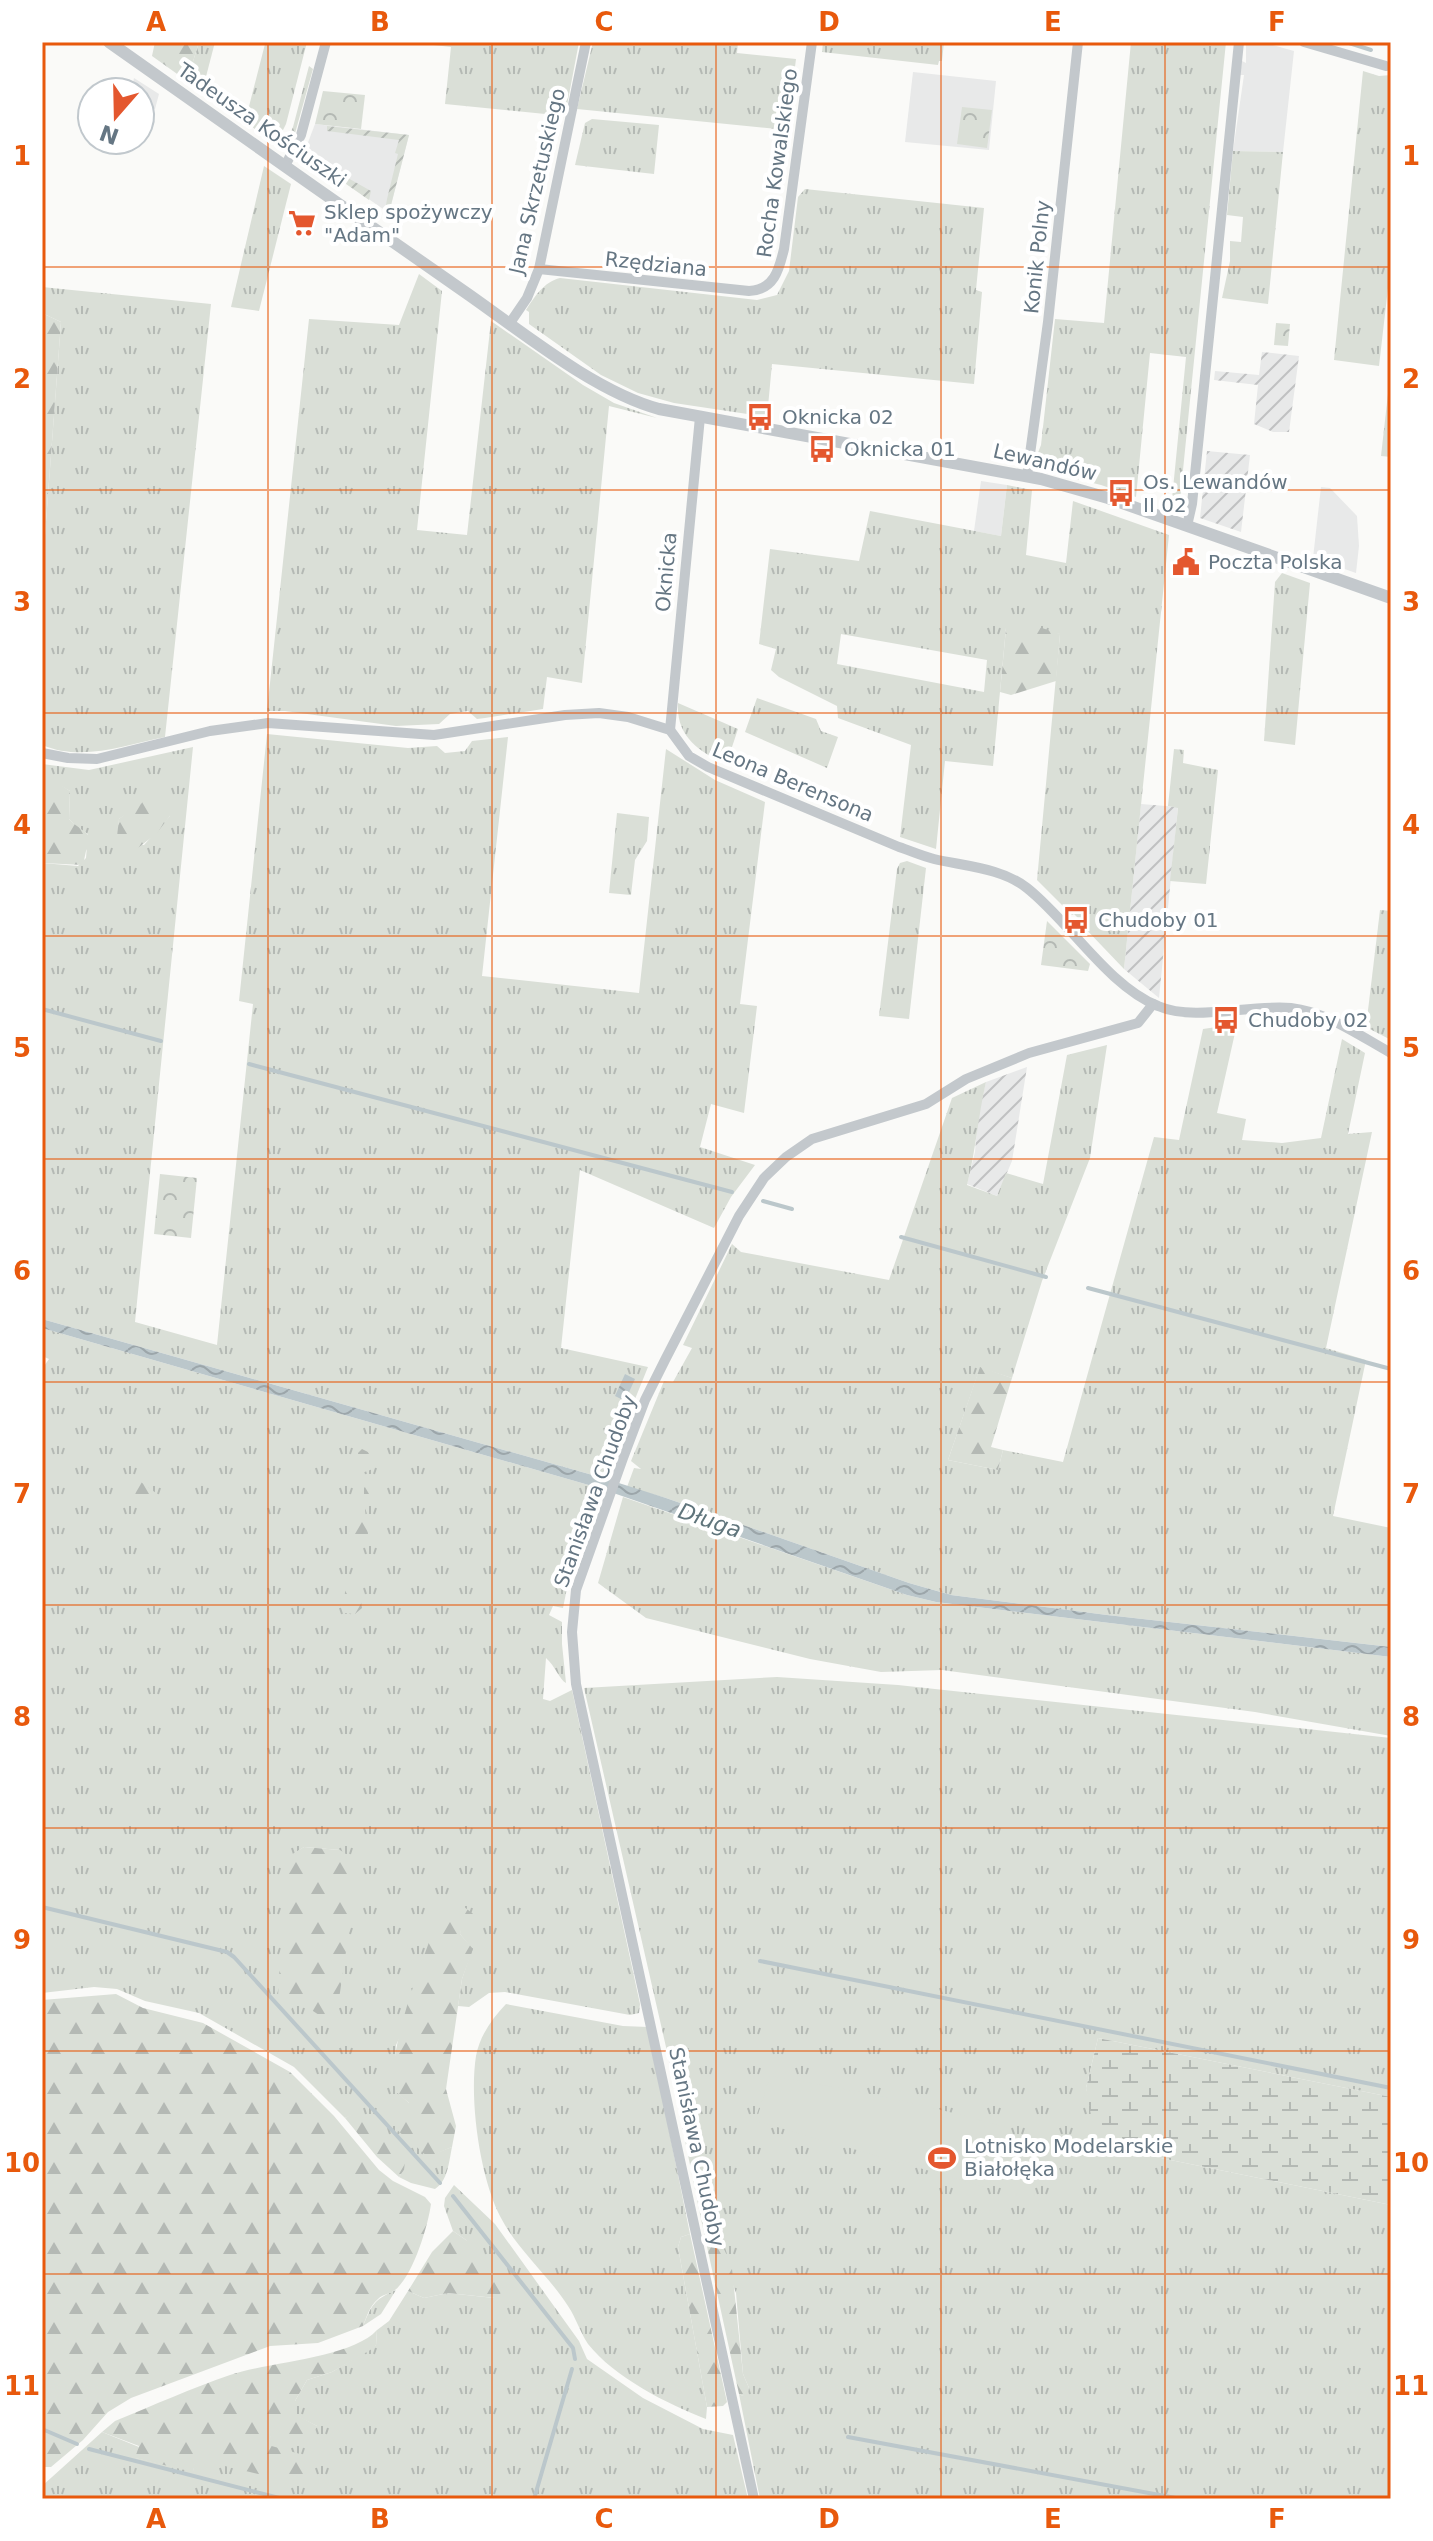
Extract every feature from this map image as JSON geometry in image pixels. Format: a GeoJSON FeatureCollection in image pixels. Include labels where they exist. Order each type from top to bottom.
{"type":"FeatureCollection","features":[{"type":"Feature","properties":{"kind":"street","name":"Tadeusza Kościuszki"},"geometry":{"type":"LineString","coordinates":[[109,42],[510,323]]}},
{"type":"Feature","properties":{"kind":"street"},"geometry":{"type":"LineString","coordinates":[[285,166],[301,135],[326,42]]}},
{"type":"Feature","properties":{"kind":"street","name":"Jana Skrzetuskiego"},"geometry":{"type":"LineString","coordinates":[[510,323],[527,298],[539,269],[586,42]]}},
{"type":"Feature","properties":{"kind":"street","name":"Rocha Kowalskiego"},"geometry":{"type":"LineString","coordinates":[[768,286],[779,270],[784,249],[812,42]]}},
{"type":"Feature","properties":{"kind":"street","name":"Konik Polny"},"geometry":{"type":"LineString","coordinates":[[1027,476],[1048,322],[1078,42]]}},
{"type":"Feature","properties":{"kind":"street"},"geometry":{"type":"LineString","coordinates":[[1187,526],[1192,504],[1239,42]]}},
{"type":"Feature","properties":{"kind":"street"},"geometry":{"type":"LineString","coordinates":[[1304,42],[1386,66]]}},
{"type":"Feature","properties":{"kind":"street","name":"Rzędziana"},"geometry":{"type":"LineString","coordinates":[[539,269],[749,291],[759,291],[768,286]]}},
{"type":"Feature","properties":{"kind":"street","name":"Lewandów"},"geometry":{"type":"LineString","coordinates":[[510,323],[617,394],[659,409],[1027,476],[1108,498],[1391,598]]}},
{"type":"Feature","properties":{"kind":"street","name":"Oknicka"},"geometry":{"type":"LineString","coordinates":[[670,730],[700,417]]}},
{"type":"Feature","properties":{"kind":"street"},"geometry":{"type":"LineString","coordinates":[[42,753],[97,759],[221,729],[275,722],[434,735],[565,715],[599,713],[628,717],[670,730]]}},
{"type":"Feature","properties":{"kind":"street","name":"Leona Berensona"},"geometry":{"type":"LineString","coordinates":[[670,730],[689,756],[708,767],[899,847],[1011,877],[1035,895],[1129,988],[1153,1004],[1182,1012],[1257,1007],[1300,1010],[1341,1025],[1391,1053]]}},
{"type":"Feature","properties":{"kind":"street","name":"Stanisława Chudoby"},"geometry":{"type":"LineString","coordinates":[[754,2499],[575,1677],[572,1632],[576,1590],[645,1400],[722,1247],[748,1201],[775,1166],[812,1139],[926,1104],[966,1079],[1005,1062],[1071,1040],[1138,1023],[1153,1004]]}},
{"type":"Feature","properties":{"kind":"shaded area"},"geometry":{"type":"Polygon","coordinates":[[[1246,42],[1262,42],[1294,51],[1283,152],[1233,151],[1244,75],[1240,75],[1242,61],[1246,63],[1246,42]]]}},
{"type":"Feature","properties":{"kind":"shaded area"},"geometry":{"type":"Polygon","coordinates":[[[913,72],[996,81],[989,150],[905,142],[913,72]]]}},
{"type":"Feature","properties":{"kind":"shaded area"},"geometry":{"type":"Polygon","coordinates":[[[315,124],[409,135],[389,213],[306,156],[304,153],[315,124]]]}},
{"type":"Feature","properties":{"kind":"shaded area"},"geometry":{"type":"Polygon","coordinates":[[[1262,352],[1299,356],[1289,432],[1273,432],[1254,424],[1258,385],[1214,380],[1215,371],[1259,375],[1262,352]]]}},
{"type":"Feature","properties":{"kind":"shaded area"},"geometry":{"type":"Polygon","coordinates":[[[1207,451],[1250,455],[1241,532],[1200,518],[1207,451]]]}},
{"type":"Feature","properties":{"kind":"shaded area"},"geometry":{"type":"Polygon","coordinates":[[[981,481],[1007,485],[1001,536],[974,531],[981,481]]]}},
{"type":"Feature","properties":{"kind":"shaded area"},"geometry":{"type":"Polygon","coordinates":[[[1321,487],[1330,488],[1357,516],[1359,546],[1356,573],[1313,558],[1321,487]]]}},
{"type":"Feature","properties":{"kind":"shaded area"},"geometry":{"type":"Polygon","coordinates":[[[1141,804],[1178,807],[1159,998],[1124,969],[1141,804]]]}},
{"type":"Feature","properties":{"kind":"shaded area"},"geometry":{"type":"Polygon","coordinates":[[[1027,1067],[1012,1161],[997,1196],[967,1184],[975,1152],[978,1114],[986,1082],[1027,1067]]]}},
{"type":"Feature","properties":{"kind":"green space"},"geometry":{"type":"Polygon","coordinates":[[[155,42],[199,42],[187,81],[152,56],[155,42]]]}},
{"type":"Feature","properties":{"kind":"green space"},"geometry":{"type":"Polygon","coordinates":[[[199,42],[215,42],[202,92],[187,81],[199,42]]]}},
{"type":"Feature","properties":{"kind":"green space"},"geometry":{"type":"Polygon","coordinates":[[[257,42],[307,42],[286,124],[278,140],[273,142],[245,122],[265,44],[257,42]]]}},
{"type":"Feature","properties":{"kind":"green space"},"geometry":{"type":"Polygon","coordinates":[[[408,42],[579,42],[565,116],[445,104],[451,47],[408,42]]]}},
{"type":"Feature","properties":{"kind":"green space"},"geometry":{"type":"Polygon","coordinates":[[[593,42],[738,42],[737,53],[796,59],[787,130],[577,109],[593,42]]]}},
{"type":"Feature","properties":{"kind":"green space"},"geometry":{"type":"Polygon","coordinates":[[[823,42],[944,42],[942,61],[938,65],[822,52],[823,42]]]}},
{"type":"Feature","properties":{"kind":"green space"},"geometry":{"type":"Polygon","coordinates":[[[1131,42],[1226,42],[1179,510],[1171,509],[1186,357],[1150,353],[1136,497],[1032,468],[1041,445],[1055,319],[1104,323],[1131,42]]]}},
{"type":"Feature","properties":{"kind":"green space"},"geometry":{"type":"Polygon","coordinates":[[[309,66],[313,69],[292,144],[287,141],[309,66]]]}},
{"type":"Feature","properties":{"kind":"green space"},"geometry":{"type":"Polygon","coordinates":[[[1363,71],[1379,76],[1391,75],[1391,262],[1379,366],[1334,360],[1363,71]]]}},
{"type":"Feature","properties":{"kind":"green space"},"geometry":{"type":"Polygon","coordinates":[[[323,91],[365,95],[361,129],[315,124],[323,91]]]}},
{"type":"Feature","properties":{"kind":"green space"},"geometry":{"type":"Polygon","coordinates":[[[962,107],[992,110],[987,148],[957,144],[962,107]]]}},
{"type":"Feature","properties":{"kind":"green space"},"geometry":{"type":"Polygon","coordinates":[[[592,119],[659,125],[654,174],[575,165],[585,123],[592,119]]]}},
{"type":"Feature","properties":{"kind":"green space"},"geometry":{"type":"Polygon","coordinates":[[[327,126],[409,135],[391,205],[386,205],[399,140],[327,131],[327,126]]]}},
{"type":"Feature","properties":{"kind":"green space"},"geometry":{"type":"Polygon","coordinates":[[[1233,151],[1283,152],[1268,304],[1222,298],[1230,261],[1230,241],[1241,242],[1243,217],[1227,215],[1233,151]]]}},
{"type":"Feature","properties":{"kind":"green space"},"geometry":{"type":"Polygon","coordinates":[[[306,156],[371,191],[369,200],[306,156]]]}},
{"type":"Feature","properties":{"kind":"green space"},"geometry":{"type":"Polygon","coordinates":[[[264,166],[291,184],[259,311],[231,307],[264,166]]]}},
{"type":"Feature","properties":{"kind":"green space"},"geometry":{"type":"Polygon","coordinates":[[[805,189],[984,208],[976,290],[982,292],[974,384],[772,364],[767,417],[674,403],[638,393],[601,375],[529,324],[529,312],[526,310],[529,305],[545,286],[560,278],[757,300],[777,295],[789,271],[798,197],[805,189]]]}},
{"type":"Feature","properties":{"kind":"green space"},"geometry":{"type":"Polygon","coordinates":[[[419,274],[442,291],[417,530],[467,535],[491,321],[583,385],[614,403],[657,418],[609,406],[582,683],[547,677],[543,709],[477,719],[468,711],[450,714],[439,724],[396,726],[267,711],[309,319],[399,325],[419,274]]]}},
{"type":"Feature","properties":{"kind":"green space"},"geometry":{"type":"Polygon","coordinates":[[[42,287],[211,304],[165,737],[88,752],[57,750],[42,745],[42,575],[61,322],[42,313],[42,287]]]}},
{"type":"Feature","properties":{"kind":"green space"},"geometry":{"type":"Polygon","coordinates":[[[42,313],[61,322],[42,575],[42,313]]]}},
{"type":"Feature","properties":{"kind":"green space"},"geometry":{"type":"Polygon","coordinates":[[[1276,323],[1290,324],[1288,346],[1274,345],[1276,323]]]}},
{"type":"Feature","properties":{"kind":"green space"},"geometry":{"type":"Polygon","coordinates":[[[1391,367],[1391,457],[1381,456],[1391,367]]]}},
{"type":"Feature","properties":{"kind":"green space"},"geometry":{"type":"Polygon","coordinates":[[[1007,485],[1032,490],[1026,555],[1066,563],[1073,501],[1169,535],[1124,969],[1082,922],[1037,880],[1060,634],[1006,628],[993,766],[945,761],[936,849],[900,837],[911,745],[838,718],[837,706],[771,670],[776,649],[759,644],[770,549],[859,561],[870,511],[1001,536],[1007,485]],[[841,634],[837,664],[984,692],[987,660],[841,634]]]}},
{"type":"Feature","properties":{"kind":"green space"},"geometry":{"type":"Polygon","coordinates":[[[1282,573],[1310,583],[1295,745],[1264,741],[1275,582],[1282,573]]]}},
{"type":"Feature","properties":{"kind":"green space"},"geometry":{"type":"Polygon","coordinates":[[[1030,624],[1060,634],[1056,681],[1011,695],[1000,692],[1006,628],[1030,624]]]}},
{"type":"Feature","properties":{"kind":"green space"},"geometry":{"type":"Polygon","coordinates":[[[757,698],[816,719],[821,731],[838,737],[827,768],[745,732],[757,698]]]}},
{"type":"Feature","properties":{"kind":"green space"},"geometry":{"type":"Polygon","coordinates":[[[678,703],[738,729],[726,765],[691,742],[681,725],[678,703]]]}},
{"type":"Feature","properties":{"kind":"green space"},"geometry":{"type":"Polygon","coordinates":[[[267,734],[408,748],[437,746],[445,753],[465,751],[472,741],[508,737],[482,976],[639,993],[666,749],[715,780],[765,802],[740,1004],[757,1006],[744,1113],[711,1104],[700,1147],[755,1165],[731,1197],[714,1228],[580,1170],[561,1348],[648,1367],[603,1478],[42,1319],[42,863],[78,866],[86,858],[88,834],[69,819],[70,791],[42,775],[42,764],[89,770],[193,747],[135,1322],[217,1345],[253,1004],[239,1001],[267,734]],[[141,804],[119,819],[117,845],[144,845],[170,816],[141,804]]]}},
{"type":"Feature","properties":{"kind":"green space"},"geometry":{"type":"Polygon","coordinates":[[[1174,749],[1184,750],[1183,763],[1218,770],[1206,884],[1170,881],[1178,808],[1168,806],[1174,749]]]}},
{"type":"Feature","properties":{"kind":"green space"},"geometry":{"type":"Polygon","coordinates":[[[44,774],[70,791],[69,819],[92,840],[83,865],[42,863],[44,774]]]}},
{"type":"Feature","properties":{"kind":"green space"},"geometry":{"type":"Polygon","coordinates":[[[148,793],[166,795],[170,816],[156,834],[130,854],[116,845],[119,819],[132,805],[141,804],[148,793]]]}},
{"type":"Feature","properties":{"kind":"green space"},"geometry":{"type":"Polygon","coordinates":[[[617,813],[649,817],[647,841],[635,860],[631,895],[609,893],[617,813]]]}},
{"type":"Feature","properties":{"kind":"green space"},"geometry":{"type":"Polygon","coordinates":[[[907,861],[926,868],[909,1019],[879,1016],[897,869],[900,863],[907,861]]]}},
{"type":"Feature","properties":{"kind":"green space"},"geometry":{"type":"Polygon","coordinates":[[[1380,910],[1391,911],[1391,1040],[1366,1027],[1380,910]]]}},
{"type":"Feature","properties":{"kind":"green space"},"geometry":{"type":"Polygon","coordinates":[[[1047,921],[1090,964],[1088,971],[1041,965],[1047,921]]]}},
{"type":"Feature","properties":{"kind":"green space"},"geometry":{"type":"Polygon","coordinates":[[[1237,1024],[1217,1113],[1246,1119],[1242,1140],[1282,1143],[1321,1138],[1342,1039],[1365,1053],[1348,1134],[1372,1132],[1326,1348],[1366,1360],[1333,1516],[1391,1528],[1391,1647],[951,1595],[627,1487],[634,1468],[641,1469],[631,1461],[664,1381],[673,1382],[692,1348],[683,1345],[732,1244],[741,1252],[889,1280],[952,1098],[986,1082],[967,1185],[997,1196],[1006,1173],[1043,1184],[1067,1055],[1107,1045],[1090,1158],[1042,1281],[1012,1378],[980,1368],[948,1460],[998,1470],[1003,1450],[1063,1462],[1154,1137],[1179,1140],[1203,1029],[1237,1024]]]}},
{"type":"Feature","properties":{"kind":"green space"},"geometry":{"type":"Polygon","coordinates":[[[160,1174],[197,1178],[191,1238],[154,1234],[160,1174]]]}},
{"type":"Feature","properties":{"kind":"green space"},"geometry":{"type":"Polygon","coordinates":[[[42,1328],[599,1488],[571,1568],[563,1608],[553,1606],[549,1615],[562,1622],[566,1683],[546,1658],[543,1699],[550,1701],[572,1690],[640,2004],[639,2013],[630,2015],[505,1992],[489,1993],[469,2007],[458,2006],[462,1979],[472,1949],[460,1934],[463,1906],[396,2045],[394,2078],[397,2092],[409,2103],[409,2115],[428,2156],[452,2147],[445,2176],[435,2189],[399,2177],[404,2170],[354,2114],[345,2118],[294,2067],[199,2013],[145,2001],[117,1989],[94,1987],[42,1993],[42,1369],[49,1359],[42,1356],[42,1328]],[[304,1847],[286,1859],[291,2009],[340,1850],[304,1847]]]}},
{"type":"Feature","properties":{"kind":"green space"},"geometry":{"type":"Polygon","coordinates":[[[980,1367],[1012,1378],[991,1447],[1003,1450],[998,1470],[948,1460],[980,1367]]]}},
{"type":"Feature","properties":{"kind":"green space"},"geometry":{"type":"Polygon","coordinates":[[[362,1449],[374,1455],[373,1469],[356,1475],[358,1453],[362,1449]]]}},
{"type":"Feature","properties":{"kind":"green space"},"geometry":{"type":"Polygon","coordinates":[[[141,1482],[156,1493],[154,1502],[145,1503],[135,1497],[136,1483],[141,1482]]]}},
{"type":"Feature","properties":{"kind":"green space"},"geometry":{"type":"Polygon","coordinates":[[[368,1484],[373,1497],[365,1510],[368,1534],[364,1540],[353,1543],[348,1541],[351,1513],[368,1484]]]}},
{"type":"Feature","properties":{"kind":"green space"},"geometry":{"type":"Polygon","coordinates":[[[623,1497],[907,1595],[936,1602],[1391,1657],[1391,1736],[1255,1712],[942,1670],[881,1672],[810,1659],[646,1618],[598,1583],[623,1497]]]}},
{"type":"Feature","properties":{"kind":"green space"},"geometry":{"type":"Polygon","coordinates":[[[346,1582],[354,1595],[360,1596],[362,1608],[355,1614],[343,1613],[346,1582]]]}},
{"type":"Feature","properties":{"kind":"green space"},"geometry":{"type":"Polygon","coordinates":[[[777,1677],[898,1685],[1391,1738],[1391,2097],[1098,2038],[1086,2088],[1102,2146],[1391,2205],[1391,2499],[760,2499],[739,2394],[743,2396],[749,2388],[743,2374],[736,2293],[712,2229],[701,2219],[666,2047],[584,1688],[777,1677]]]}},
{"type":"Feature","properties":{"kind":"green space"},"geometry":{"type":"Polygon","coordinates":[[[304,1847],[340,1850],[359,1863],[339,1999],[328,2021],[295,1999],[291,2010],[278,1996],[286,1858],[304,1847]]]}},
{"type":"Feature","properties":{"kind":"green space"},"geometry":{"type":"Polygon","coordinates":[[[445,1899],[463,1906],[477,1917],[473,1927],[462,1926],[460,1934],[473,1949],[462,1979],[446,2089],[456,2126],[452,2147],[428,2157],[396,2129],[401,2116],[409,2115],[409,2103],[396,2090],[394,2073],[402,2024],[445,1899]]]}},
{"type":"Feature","properties":{"kind":"green space"},"geometry":{"type":"Polygon","coordinates":[[[116,1994],[143,2008],[203,2023],[290,2072],[334,2116],[379,2170],[425,2197],[431,2204],[427,2225],[408,2274],[395,2290],[375,2302],[363,2326],[318,2343],[270,2346],[131,2398],[108,2412],[83,2440],[51,2467],[42,2467],[42,2000],[116,1994]]]}},
{"type":"Feature","properties":{"kind":"green space"},"geometry":{"type":"Polygon","coordinates":[[[506,2004],[623,2026],[648,2027],[690,2234],[681,2237],[678,2247],[707,2407],[706,2419],[642,2388],[599,2356],[588,2344],[560,2295],[501,2218],[482,2161],[475,2116],[474,2074],[480,2041],[506,2004]]]}},
{"type":"Feature","properties":{"kind":"green space"},"geometry":{"type":"Polygon","coordinates":[[[1098,2038],[1391,2097],[1391,2205],[1102,2146],[1092,2121],[1086,2088],[1098,2038]]]}},
{"type":"Feature","properties":{"kind":"green space","name":"Lotnisko Modelarskie Białołęka"},"geometry":{"type":"Polygon","coordinates":[[[770,2076],[890,2098],[1008,2128],[989,2188],[756,2121],[770,2076]]]}},
{"type":"Feature","properties":{"kind":"green space"},"geometry":{"type":"Polygon","coordinates":[[[354,2113],[370,2130],[384,2132],[405,2161],[399,2177],[377,2157],[345,2118],[354,2113]]]}},
{"type":"Feature","properties":{"kind":"green space"},"geometry":{"type":"Polygon","coordinates":[[[454,2185],[495,2224],[579,2341],[587,2359],[643,2398],[703,2429],[733,2435],[748,2499],[42,2499],[42,2486],[102,2432],[139,2447],[136,2458],[193,2471],[195,2459],[267,2445],[271,2435],[317,2426],[295,2415],[295,2401],[307,2380],[332,2372],[376,2345],[377,2330],[389,2321],[408,2291],[424,2298],[448,2293],[494,2298],[466,2240],[453,2231],[444,2206],[445,2198],[454,2185]]]}},
{"type":"Feature","properties":{"kind":"green space"},"geometry":{"type":"Polygon","coordinates":[[[701,2219],[720,2242],[732,2269],[743,2374],[749,2388],[748,2394],[743,2396],[739,2394],[701,2219]]]}},
{"type":"Feature","properties":{"kind":"green space"},"geometry":{"type":"Polygon","coordinates":[[[453,2231],[466,2240],[507,2288],[495,2298],[448,2293],[424,2298],[408,2291],[432,2252],[453,2231]]]}},
{"type":"Feature","properties":{"kind":"green space"},"geometry":{"type":"Polygon","coordinates":[[[690,2234],[727,2402],[723,2406],[707,2407],[678,2247],[681,2237],[690,2234]]]}},
{"type":"Feature","properties":{"kind":"green space"},"geometry":{"type":"Polygon","coordinates":[[[396,2290],[381,2314],[363,2326],[374,2304],[396,2290]]]}},
{"type":"Feature","properties":{"kind":"green space"},"geometry":{"type":"Polygon","coordinates":[[[377,2330],[376,2345],[372,2349],[332,2372],[307,2380],[295,2401],[295,2414],[317,2426],[311,2439],[271,2436],[268,2445],[318,2459],[300,2484],[196,2459],[193,2472],[135,2458],[139,2446],[102,2432],[115,2421],[216,2380],[246,2370],[330,2353],[349,2347],[377,2330]]]}},
{"type":"Feature","properties":{"kind":"water","name":"Długa"},"geometry":{"type":"Polygon","coordinates":[[[42,1319],[603,1478],[951,1595],[1391,1647],[1391,1657],[936,1602],[907,1595],[599,1488],[42,1328],[42,1319]]]}},
{"type":"Feature","properties":{"kind":"water"},"geometry":{"type":"Polygon","coordinates":[[[625,1374],[635,1379],[625,1401],[615,1396],[625,1374]]]}},
{"type":"Feature","properties":{"kind":"waterway"},"geometry":{"type":"LineString","coordinates":[[1346,42],[1371,50]]}},
{"type":"Feature","properties":{"kind":"waterway"},"geometry":{"type":"LineString","coordinates":[[42,1009],[161,1041]]}},
{"type":"Feature","properties":{"kind":"waterway"},"geometry":{"type":"LineString","coordinates":[[249,1064],[732,1192]]}},
{"type":"Feature","properties":{"kind":"waterway"},"geometry":{"type":"LineString","coordinates":[[763,1201],[792,1209]]}},
{"type":"Feature","properties":{"kind":"waterway"},"geometry":{"type":"LineString","coordinates":[[901,1237],[1046,1277]]}},
{"type":"Feature","properties":{"kind":"waterway"},"geometry":{"type":"LineString","coordinates":[[1088,1288],[1391,1369]]}},
{"type":"Feature","properties":{"kind":"waterway"},"geometry":{"type":"LineString","coordinates":[[42,1907],[227,1952],[440,2183]]}},
{"type":"Feature","properties":{"kind":"waterway"},"geometry":{"type":"LineString","coordinates":[[760,1961],[1391,2088]]}},
{"type":"Feature","properties":{"kind":"waterway"},"geometry":{"type":"LineString","coordinates":[[453,2196],[573,2348],[575,2359]]}},
{"type":"Feature","properties":{"kind":"waterway"},"geometry":{"type":"LineString","coordinates":[[534,2499],[572,2369]]}},
{"type":"Feature","properties":{"kind":"waterway"},"geometry":{"type":"LineString","coordinates":[[42,2429],[77,2444]]}},
{"type":"Feature","properties":{"kind":"waterway"},"geometry":{"type":"LineString","coordinates":[[848,2437],[1181,2499]]}},
{"type":"Feature","properties":{"kind":"waterway"},"geometry":{"type":"LineString","coordinates":[[89,2449],[283,2499]]}},
{"type":"Feature","properties":{"kind":"place","name":"Sklep spożywczy \"Adam\""},"geometry":{"type":"Point","coordinates":[302,223]}},
{"type":"Feature","properties":{"kind":"place","name":"Oknicka 02"},"geometry":{"type":"Point","coordinates":[760,417]}},
{"type":"Feature","properties":{"kind":"place","name":"Oknicka 01"},"geometry":{"type":"Point","coordinates":[822,449]}},
{"type":"Feature","properties":{"kind":"place","name":"Os. Lewandów II 02"},"geometry":{"type":"Point","coordinates":[1121,493]}},
{"type":"Feature","properties":{"kind":"place","name":"Poczta Polska"},"geometry":{"type":"Point","coordinates":[1186,562]}},
{"type":"Feature","properties":{"kind":"place","name":"Chudoby 01"},"geometry":{"type":"Point","coordinates":[1076,920]}},
{"type":"Feature","properties":{"kind":"place","name":"Chudoby 02"},"geometry":{"type":"Point","coordinates":[1226,1020]}},
{"type":"Feature","properties":{"kind":"place","name":"Lotnisko Modelarskie Białołęka"},"geometry":{"type":"Point","coordinates":[942,2158]}}]}
